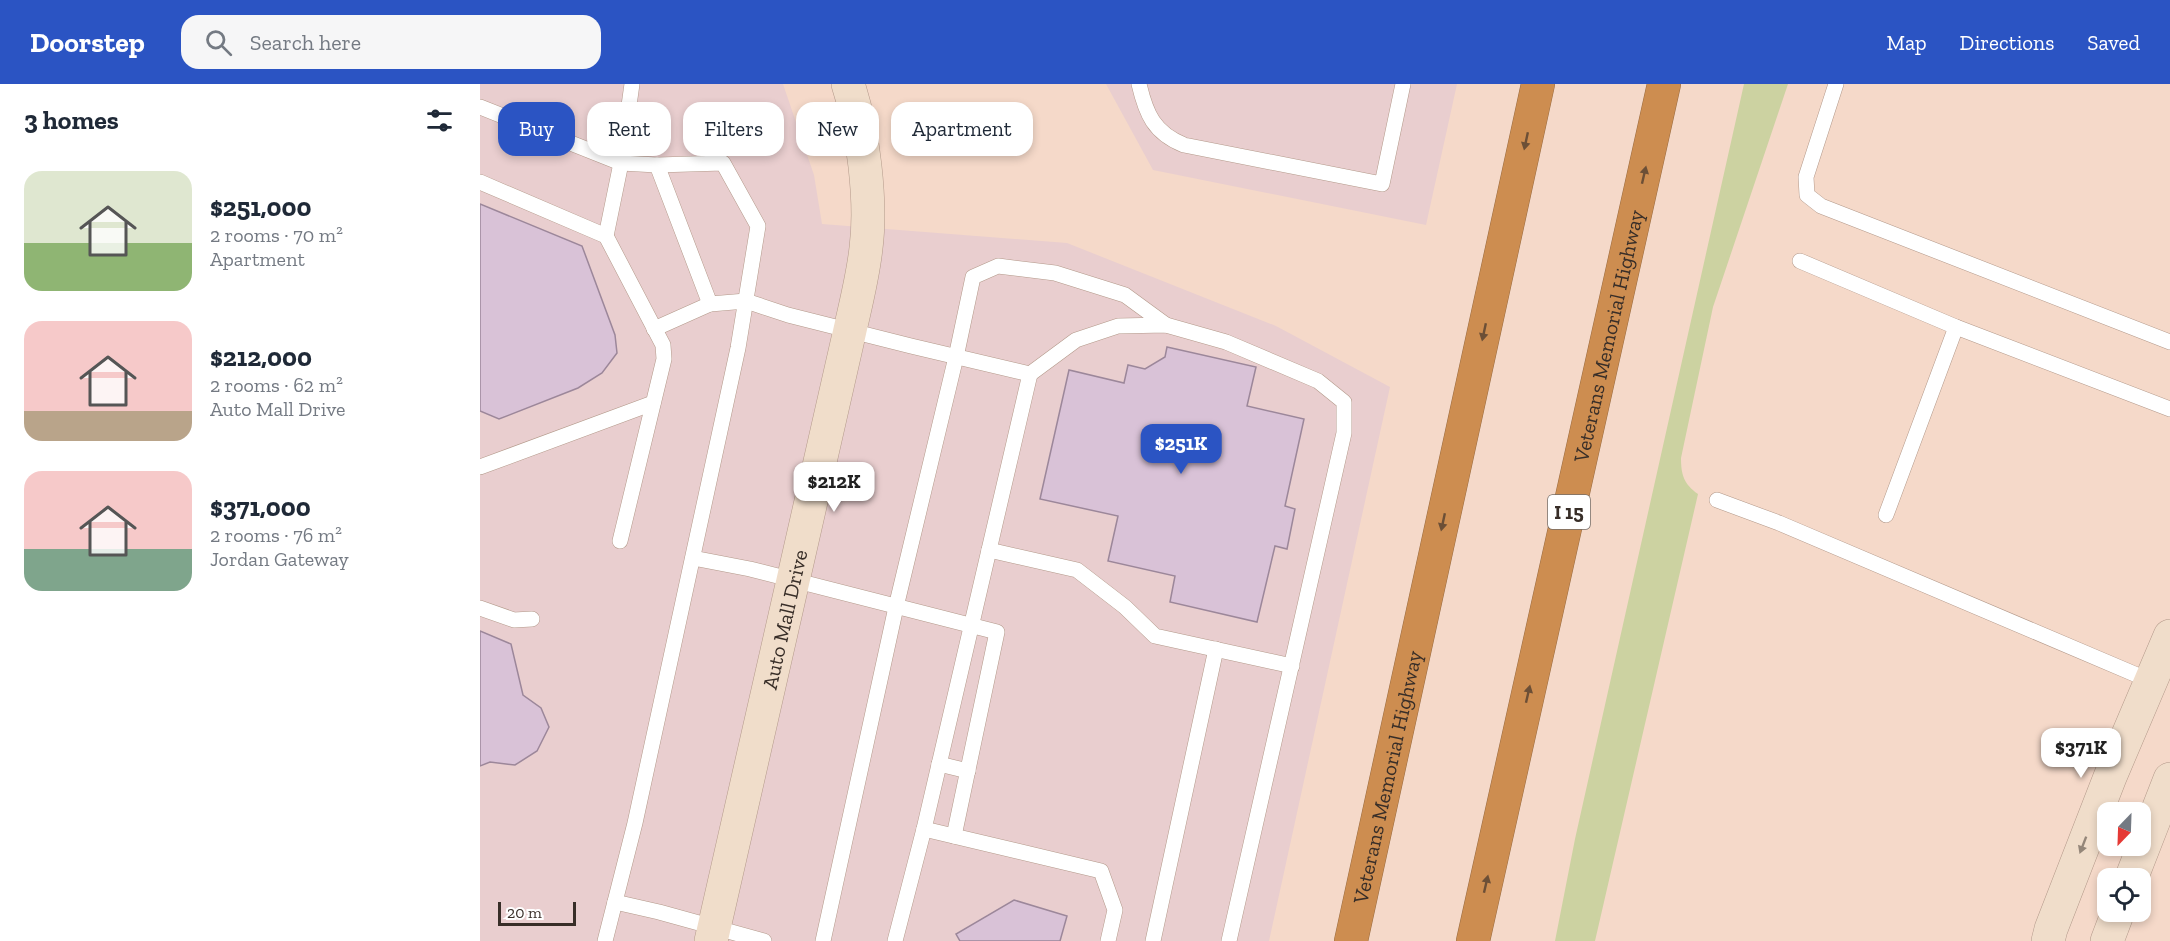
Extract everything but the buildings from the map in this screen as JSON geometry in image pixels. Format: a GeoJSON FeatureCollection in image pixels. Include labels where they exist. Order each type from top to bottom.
{"type":"FeatureCollection","features":[{"type":"Feature","properties":{"kind":"highway","name":"Veterans Memorial Highway"},"geometry":{"type":"LineString","coordinates":[[1351,941],[1538,84]]}},
{"type":"Feature","properties":{"kind":"highway","name":"Veterans Memorial Highway"},"geometry":{"type":"LineString","coordinates":[[1473,941],[1664,84]]}},
{"type":"Feature","properties":{"kind":"street","name":"Auto Mall Drive"},"geometry":{"type":"LineString","coordinates":[[713,934],[850,330],[866,246],[867,198],[862,145],[848,84]]}},
{"type":"Feature","properties":{"kind":"street"},"geometry":{"type":"LineString","coordinates":[[2048,941],[2050,929],[2110,777],[2170,636]]}},
{"type":"Feature","properties":{"kind":"street"},"geometry":{"type":"LineString","coordinates":[[2135,868],[2170,779]]}},
{"type":"Feature","properties":{"kind":"street"},"geometry":{"type":"LineString","coordinates":[[2107,941],[2114,922]]}},
{"type":"Feature","properties":{"kind":"lane"},"geometry":{"type":"LineString","coordinates":[[620,541],[664,359],[663,345],[606,237],[621,163],[632,84]]}},
{"type":"Feature","properties":{"kind":"lane"},"geometry":{"type":"LineString","coordinates":[[1139,84],[1147,111],[1157,128],[1170,139],[1184,145],[1382,184],[1403,84]]}},
{"type":"Feature","properties":{"kind":"lane"},"geometry":{"type":"LineString","coordinates":[[1836,84],[1806,177],[1807,195],[1821,206],[2170,342]]}},
{"type":"Feature","properties":{"kind":"lane"},"geometry":{"type":"LineString","coordinates":[[480,107],[621,163],[657,165],[723,163],[758,226],[738,348],[635,823],[605,941]]}},
{"type":"Feature","properties":{"kind":"lane"},"geometry":{"type":"LineString","coordinates":[[657,165],[710,304]]}},
{"type":"Feature","properties":{"kind":"lane"},"geometry":{"type":"LineString","coordinates":[[480,182],[606,237]]}},
{"type":"Feature","properties":{"kind":"lane"},"geometry":{"type":"LineString","coordinates":[[1800,261],[1956,327],[2170,409]]}},
{"type":"Feature","properties":{"kind":"lane"},"geometry":{"type":"LineString","coordinates":[[823,941],[896,607],[973,277],[998,266],[1055,273],[1125,295],[1166,325]]}},
{"type":"Feature","properties":{"kind":"lane"},"geometry":{"type":"LineString","coordinates":[[654,330],[710,304],[746,301],[788,315],[1030,374]]}},
{"type":"Feature","properties":{"kind":"lane"},"geometry":{"type":"LineString","coordinates":[[895,941],[924,829],[1030,374],[1076,340],[1118,326],[1166,325],[1226,342],[1318,381],[1344,402],[1344,434],[1229,941]]}},
{"type":"Feature","properties":{"kind":"lane"},"geometry":{"type":"LineString","coordinates":[[1886,515],[1956,327]]}},
{"type":"Feature","properties":{"kind":"lane"},"geometry":{"type":"LineString","coordinates":[[480,467],[653,403]]}},
{"type":"Feature","properties":{"kind":"lane"},"geometry":{"type":"LineString","coordinates":[[1717,500],[1790,527],[2151,681]]}},
{"type":"Feature","properties":{"kind":"lane"},"geometry":{"type":"LineString","coordinates":[[989,550],[1077,570],[1125,607],[1155,636],[1292,666]]}},
{"type":"Feature","properties":{"kind":"lane"},"geometry":{"type":"LineString","coordinates":[[693,558],[750,569],[998,632],[954,836]]}},
{"type":"Feature","properties":{"kind":"lane"},"geometry":{"type":"LineString","coordinates":[[480,608],[514,620],[531,619]]}},
{"type":"Feature","properties":{"kind":"lane"},"geometry":{"type":"LineString","coordinates":[[1154,941],[1216,649]]}},
{"type":"Feature","properties":{"kind":"lane"},"geometry":{"type":"LineString","coordinates":[[956,692],[983,698]]}},
{"type":"Feature","properties":{"kind":"lane"},"geometry":{"type":"LineString","coordinates":[[939,764],[968,771]]}},
{"type":"Feature","properties":{"kind":"lane"},"geometry":{"type":"LineString","coordinates":[[924,829],[1101,872],[1115,910],[1108,941]]}},
{"type":"Feature","properties":{"kind":"lane"},"geometry":{"type":"LineString","coordinates":[[615,902],[713,934],[764,941]]}},
{"type":"Feature","properties":{"kind":"shaded area"},"geometry":{"type":"Polygon","coordinates":[[[480,84],[783,84],[796,122],[796,156],[808,156],[814,175],[822,224],[1067,243],[1276,326],[1390,387],[1269,941],[480,941],[480,84]]]}},
{"type":"Feature","properties":{"kind":"shaded area"},"geometry":{"type":"Polygon","coordinates":[[[1106,84],[1457,84],[1426,225],[1153,170],[1106,84]]]}},
{"type":"Feature","properties":{"kind":"green space"},"geometry":{"type":"Polygon","coordinates":[[[1744,84],[1788,84],[1713,307],[1681,458],[1684,479],[1689,487],[1698,494],[1595,941],[1555,941],[1575,839],[1744,84]]]}}]}
